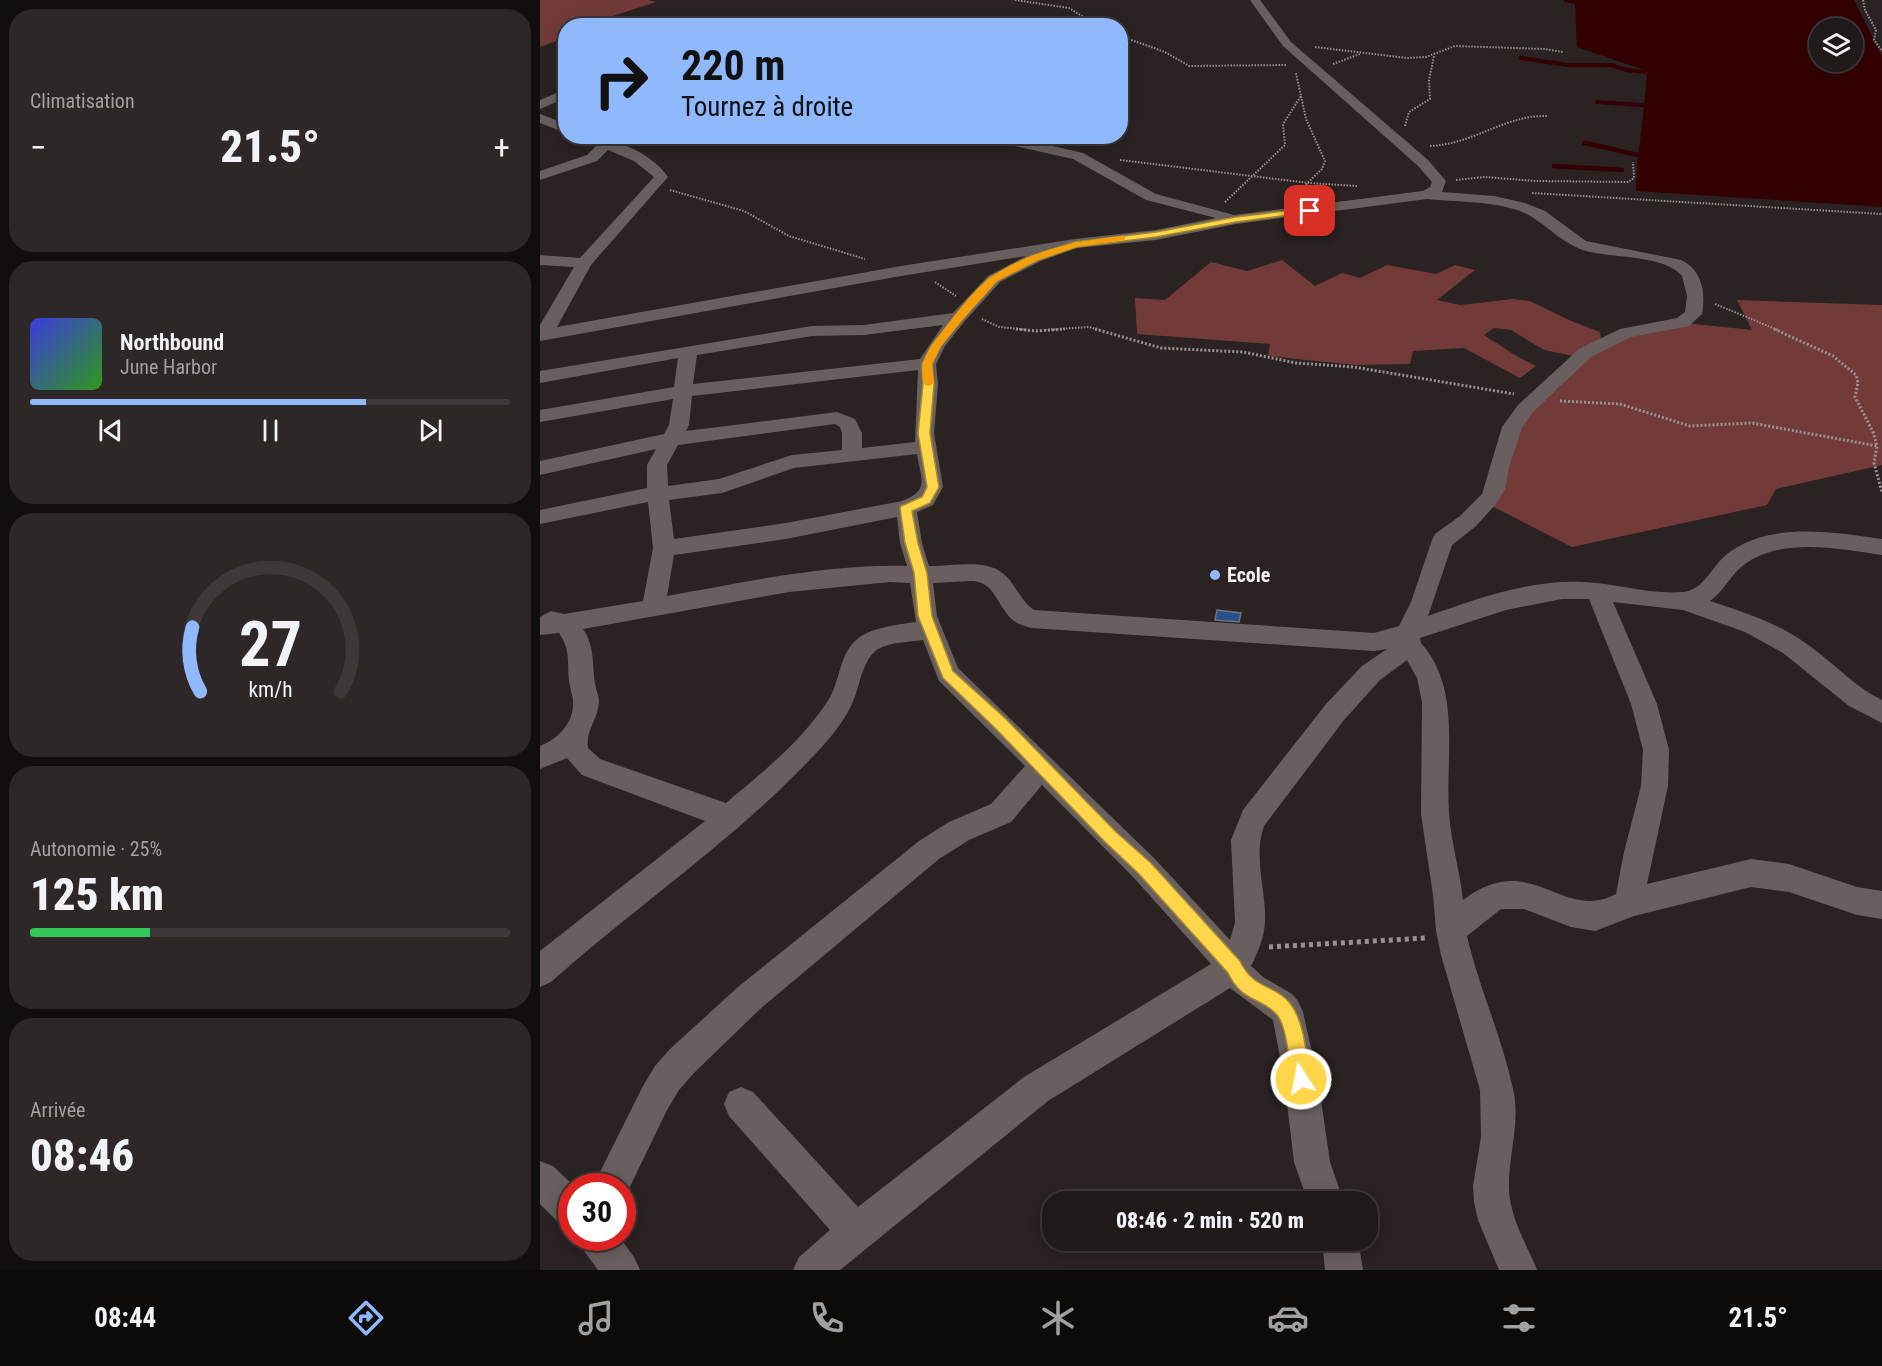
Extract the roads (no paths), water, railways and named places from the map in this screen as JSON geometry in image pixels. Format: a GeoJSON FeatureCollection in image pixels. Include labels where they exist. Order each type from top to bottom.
{"type":"FeatureCollection","features":[{"type":"Feature","properties":{"kind":"street"},"geometry":{"type":"LineString","coordinates":[[1255,0],[1287,44],[1365,114],[1406,143],[1439,181],[1433,191]]}},
{"type":"Feature","properties":{"kind":"street"},"geometry":{"type":"LineString","coordinates":[[540,105],[558,97]]}},
{"type":"Feature","properties":{"kind":"street"},"geometry":{"type":"LineString","coordinates":[[540,118],[558,126]]}},
{"type":"Feature","properties":{"kind":"street"},"geometry":{"type":"LineString","coordinates":[[540,176],[592,158],[606,144],[634,156],[659,172],[661,177],[584,263],[547,316],[540,335]]}},
{"type":"Feature","properties":{"kind":"street"},"geometry":{"type":"LineString","coordinates":[[1024,144],[1078,156],[1151,197],[1236,219]]}},
{"type":"Feature","properties":{"kind":"street"},"geometry":{"type":"LineString","coordinates":[[540,335],[901,271],[1075,244],[1156,235],[1236,219],[1433,191],[1522,207],[1539,214],[1568,237],[1587,247],[1672,261],[1688,272],[1696,297],[1690,318],[1683,322],[1641,329],[1615,337],[1577,359],[1515,422],[1498,467],[1495,489],[1489,499],[1468,521],[1443,540],[1409,640]]}},
{"type":"Feature","properties":{"kind":"street"},"geometry":{"type":"LineString","coordinates":[[664,548],[786,531],[906,508],[926,500],[933,487],[925,447],[929,384],[927,364],[937,345],[963,312],[994,279],[1035,258],[1075,244]]}},
{"type":"Feature","properties":{"kind":"street"},"geometry":{"type":"LineString","coordinates":[[540,260],[584,263]]}},
{"type":"Feature","properties":{"kind":"street"},"geometry":{"type":"LineString","coordinates":[[540,377],[812,331],[864,330],[963,312]]}},
{"type":"Feature","properties":{"kind":"street"},"geometry":{"type":"LineString","coordinates":[[653,608],[664,548],[657,465],[679,425],[687,351]]}},
{"type":"Feature","properties":{"kind":"street"},"geometry":{"type":"LineString","coordinates":[[540,416],[683,391],[770,379],[927,364]]}},
{"type":"Feature","properties":{"kind":"street"},"geometry":{"type":"LineString","coordinates":[[540,468],[672,439],[837,418],[848,423],[852,433],[852,456]]}},
{"type":"Feature","properties":{"kind":"street"},"geometry":{"type":"LineString","coordinates":[[540,517],[658,493],[687,492],[722,486],[792,462],[925,447]]}},
{"type":"Feature","properties":{"kind":"street"},"geometry":{"type":"LineString","coordinates":[[906,508],[911,543],[920,573],[925,616],[948,674],[1145,869],[1239,957]]}},
{"type":"Feature","properties":{"kind":"street"},"geometry":{"type":"LineString","coordinates":[[1684,601],[1706,592],[1738,557],[1754,550],[1802,540],[1882,547]]}},
{"type":"Feature","properties":{"kind":"street"},"geometry":{"type":"LineString","coordinates":[[540,626],[806,580],[978,572],[994,577],[1019,614],[1032,619],[1353,642],[1409,640]]}},
{"type":"Feature","properties":{"kind":"street"},"geometry":{"type":"LineString","coordinates":[[1322,1191],[1312,1162],[1290,1019],[1282,1007],[1239,979],[1239,957],[1250,922],[1245,840],[1253,819],[1299,756],[1371,673],[1409,640],[1470,611],[1528,597],[1569,591],[1597,591],[1684,601],[1776,636],[1794,647],[1866,705],[1882,712]]}},
{"type":"Feature","properties":{"kind":"street"},"geometry":{"type":"LineString","coordinates":[[1597,591],[1638,691],[1656,743],[1655,785],[1641,837],[1629,903]]}},
{"type":"Feature","properties":{"kind":"street"},"geometry":{"type":"LineString","coordinates":[[540,618],[565,623],[580,644],[582,682],[586,702],[582,722],[574,736],[555,752],[540,758]]}},
{"type":"Feature","properties":{"kind":"street"},"geometry":{"type":"LineString","coordinates":[[540,971],[696,847],[774,779],[829,721],[844,695],[858,655],[864,647],[882,638],[929,630]]}},
{"type":"Feature","properties":{"kind":"street"},"geometry":{"type":"LineString","coordinates":[[1409,640],[1427,668],[1432,684],[1435,702],[1435,814],[1451,931],[1461,973],[1497,1090],[1498,1137],[1491,1202],[1496,1221],[1518,1270]]}},
{"type":"Feature","properties":{"kind":"street"},"geometry":{"type":"LineString","coordinates":[[574,736],[574,750],[583,761],[591,766],[729,817]]}},
{"type":"Feature","properties":{"kind":"street"},"geometry":{"type":"LineString","coordinates":[[618,1173],[655,1098],[667,1078],[682,1061],[749,998],[929,850],[959,831],[1001,813],[1042,766]]}},
{"type":"Feature","properties":{"kind":"street"},"geometry":{"type":"LineString","coordinates":[[1451,931],[1480,906],[1500,896],[1535,899],[1592,917],[1614,911],[1629,903],[1751,873],[1789,878],[1857,901],[1882,905]]}},
{"type":"Feature","properties":{"kind":"street"},"geometry":{"type":"LineString","coordinates":[[812,1270],[856,1232],[1036,1089],[1189,997],[1239,957]]}},
{"type":"Feature","properties":{"kind":"street"},"geometry":{"type":"LineString","coordinates":[[741,1104],[856,1232]]}},
{"type":"Feature","properties":{"kind":"street"},"geometry":{"type":"LineString","coordinates":[[540,1179],[558,1196]]}},
{"type":"Feature","properties":{"kind":"street"},"geometry":{"type":"LineString","coordinates":[[607,1251],[621,1270]]}},
{"type":"Feature","properties":{"kind":"street"},"geometry":{"type":"LineString","coordinates":[[1341,1251],[1344,1270]]}},
{"type":"Feature","properties":{"kind":"waterway"},"geometry":{"type":"LineString","coordinates":[[1566,0],[1584,4]]}},
{"type":"Feature","properties":{"kind":"waterway"},"geometry":{"type":"LineString","coordinates":[[1521,58],[1568,65],[1611,65],[1626,70],[1655,73]]}},
{"type":"Feature","properties":{"kind":"waterway"},"geometry":{"type":"LineString","coordinates":[[1597,102],[1654,106]]}},
{"type":"Feature","properties":{"kind":"waterway"},"geometry":{"type":"LineString","coordinates":[[1584,143],[1592,145]]}},
{"type":"Feature","properties":{"kind":"waterway"},"geometry":{"type":"LineString","coordinates":[[1586,143],[1646,157]]}},
{"type":"Feature","properties":{"kind":"waterway"},"geometry":{"type":"LineString","coordinates":[[1554,166],[1622,170]]}},
{"type":"Feature","properties":{"kind":"place","name":"Ecole"},"geometry":{"type":"Point","coordinates":[1215,575]}}]}
